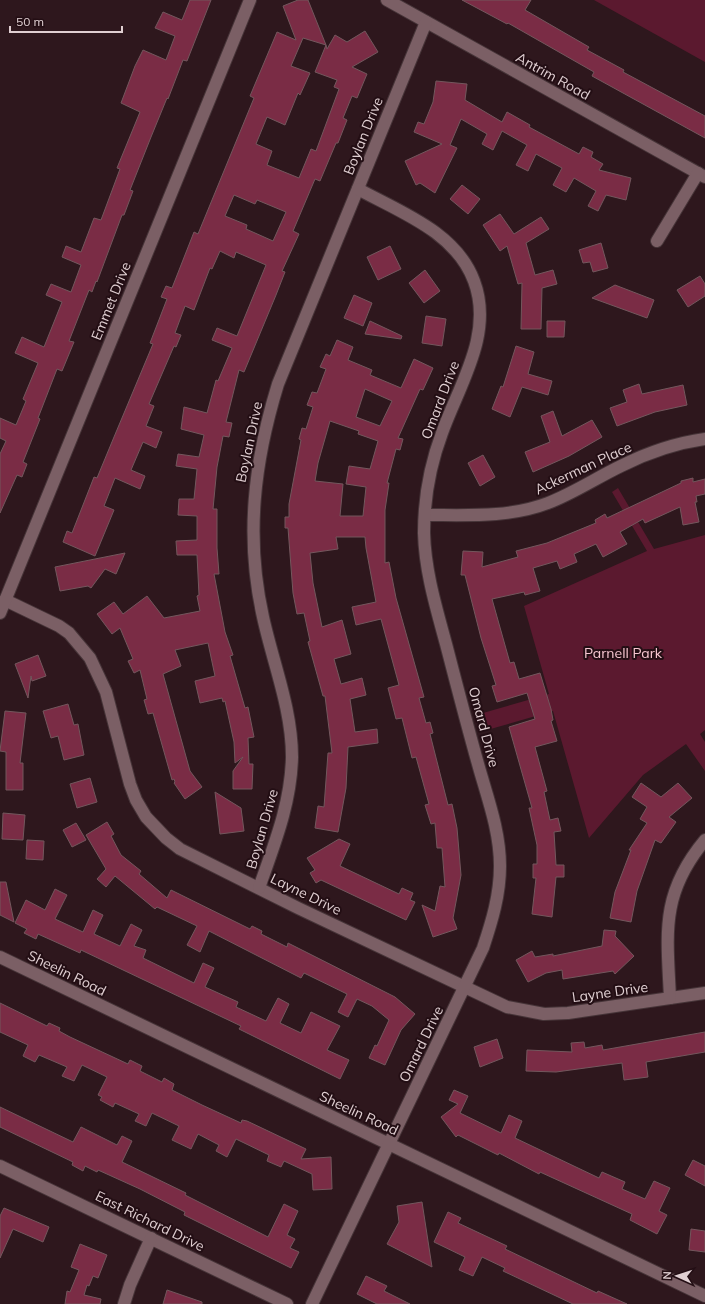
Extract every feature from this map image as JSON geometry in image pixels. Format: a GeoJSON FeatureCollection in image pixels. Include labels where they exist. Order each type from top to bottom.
{"type":"FeatureCollection","features":[{"type":"Feature","properties":{"kind":"street","name":"Emmet Drive"},"geometry":{"type":"LineString","coordinates":[[0,613],[250,0]]}},
{"type":"Feature","properties":{"kind":"street","name":"Antrim Road"},"geometry":{"type":"LineString","coordinates":[[387,0],[701,175]]}},
{"type":"Feature","properties":{"kind":"street","name":"Boylan Drive"},"geometry":{"type":"LineString","coordinates":[[259,888],[285,811],[290,783],[292,755],[287,711],[263,616],[257,580],[253,526],[257,468],[265,426],[278,384],[426,22]]}},
{"type":"Feature","properties":{"kind":"street"},"geometry":{"type":"LineString","coordinates":[[657,241],[701,175]]}},
{"type":"Feature","properties":{"kind":"street","name":"Omard Drive"},"geometry":{"type":"LineString","coordinates":[[312,1304],[483,948],[498,898],[499,849],[494,819],[430,585],[425,542],[424,515],[432,463],[478,342],[481,319],[479,296],[467,266],[447,241],[429,228],[358,189]]}},
{"type":"Feature","properties":{"kind":"street","name":"Ackerman Place"},"geometry":{"type":"LineString","coordinates":[[424,515],[494,514],[528,509],[562,497],[638,458],[682,443],[705,439]]}},
{"type":"Feature","properties":{"kind":"street","name":"Layne Drive"},"geometry":{"type":"LineString","coordinates":[[5,600],[59,626],[68,633],[90,658],[98,671],[106,692],[130,784],[136,800],[153,826],[180,849],[507,1007],[544,1014],[568,1013],[705,993]]}},
{"type":"Feature","properties":{"kind":"street"},"geometry":{"type":"LineString","coordinates":[[670,998],[667,936],[671,906],[681,876],[694,853],[705,840]]}},
{"type":"Feature","properties":{"kind":"street","name":"Sheelin Road"},"geometry":{"type":"LineString","coordinates":[[0,957],[705,1296]]}},
{"type":"Feature","properties":{"kind":"street","name":"East Richard Drive"},"geometry":{"type":"LineString","coordinates":[[0,1166],[288,1304]]}},
{"type":"Feature","properties":{"kind":"street"},"geometry":{"type":"LineString","coordinates":[[124,1304],[130,1285],[151,1238]]}},
{"type":"Feature","properties":{"kind":"green space"},"geometry":{"type":"Polygon","coordinates":[[[594,0],[705,0],[705,62],[594,0]]]}},
{"type":"Feature","properties":{"kind":"green space","name":"Parnell Park"},"geometry":{"type":"Polygon","coordinates":[[[618,488],[654,549],[705,535],[705,730],[700,734],[705,742],[705,771],[686,744],[643,775],[589,838],[553,711],[487,730],[483,713],[549,694],[524,606],[647,551],[612,492],[618,488]]]}},
{"type":"Feature","properties":{"kind":"building"},"geometry":{"type":"Polygon","coordinates":[[[190,0],[211,0],[187,61],[183,60],[151,137],[130,190],[133,191],[124,215],[122,215],[97,282],[96,281],[92,292],[89,290],[69,341],[74,342],[62,371],[57,369],[38,418],[40,419],[23,462],[27,464],[22,477],[17,475],[0,513],[0,454],[6,441],[0,438],[0,418],[16,425],[26,401],[23,399],[38,363],[15,353],[22,337],[44,347],[62,302],[46,295],[51,284],[71,292],[81,265],[62,257],[66,246],[81,252],[94,218],[101,220],[120,169],[117,168],[140,112],[121,103],[135,66],[143,50],[166,60],[175,36],[155,28],[163,12],[182,20],[190,0]]]}},
{"type":"Feature","properties":{"kind":"building"},"geometry":{"type":"Polygon","coordinates":[[[298,0],[308,0],[326,45],[327,49],[335,35],[347,42],[365,31],[378,52],[352,67],[367,74],[357,98],[352,96],[343,118],[347,120],[320,181],[315,179],[293,231],[299,234],[282,271],[285,272],[276,295],[244,372],[239,370],[226,422],[232,423],[229,437],[223,436],[217,467],[213,509],[217,509],[219,574],[214,574],[225,632],[233,655],[230,656],[245,708],[248,707],[254,737],[248,738],[249,764],[253,764],[252,789],[233,789],[233,771],[243,757],[235,763],[234,742],[225,701],[223,702],[222,698],[200,703],[195,681],[215,676],[208,643],[175,650],[181,666],[163,674],[190,771],[202,787],[185,799],[174,783],[174,779],[172,780],[153,713],[148,714],[144,700],[147,699],[140,670],[134,673],[128,661],[133,659],[120,628],[112,634],[97,614],[114,602],[123,614],[147,596],[164,618],[200,611],[197,596],[199,595],[197,555],[177,555],[176,541],[197,540],[197,516],[178,515],[179,499],[194,499],[197,469],[176,466],[178,454],[199,457],[204,435],[181,429],[184,407],[207,413],[216,380],[218,381],[232,348],[212,340],[217,328],[237,336],[266,265],[236,252],[234,258],[220,251],[212,269],[210,268],[194,310],[185,306],[175,333],[181,335],[176,347],[174,346],[149,404],[154,406],[146,426],[162,432],[156,448],[143,442],[131,470],[145,476],[140,489],[115,478],[104,506],[114,510],[95,556],[63,542],[67,531],[72,533],[94,477],[97,478],[153,344],[150,343],[167,299],[161,297],[166,286],[172,288],[194,232],[198,234],[254,98],[250,96],[277,32],[296,40],[283,6],[298,0]],[[303,38],[291,66],[310,73],[300,95],[298,93],[285,125],[267,117],[256,144],[272,151],[267,165],[299,178],[311,149],[316,151],[339,89],[334,87],[337,80],[315,72],[326,45],[303,38]],[[234,195],[225,216],[247,225],[246,229],[273,241],[286,212],[257,200],[255,204],[234,195]]]}},
{"type":"Feature","properties":{"kind":"building"},"geometry":{"type":"Polygon","coordinates":[[[462,0],[531,0],[525,10],[589,47],[587,50],[624,70],[623,72],[705,116],[705,138],[592,76],[594,72],[508,23],[507,24],[462,0]]]}},
{"type":"Feature","properties":{"kind":"building"},"geometry":{"type":"Polygon","coordinates":[[[436,81],[467,84],[465,100],[502,122],[507,112],[530,125],[529,127],[579,154],[583,147],[593,152],[591,157],[603,164],[599,170],[631,178],[626,200],[606,195],[598,211],[588,206],[596,191],[574,178],[566,192],[553,185],[562,168],[536,154],[528,171],[516,165],[527,145],[502,131],[493,150],[482,144],[487,134],[461,119],[450,145],[457,148],[435,193],[420,183],[416,185],[405,161],[442,144],[414,132],[418,122],[424,124],[433,102],[436,81]]]}},
{"type":"Feature","properties":{"kind":"building"},"geometry":{"type":"Polygon","coordinates":[[[462,185],[480,199],[468,214],[450,199],[462,185]]]}},
{"type":"Feature","properties":{"kind":"building"},"geometry":{"type":"Polygon","coordinates":[[[500,214],[514,234],[541,217],[549,229],[526,243],[535,275],[553,270],[557,284],[542,288],[541,329],[521,329],[522,283],[518,284],[507,246],[500,251],[483,225],[500,214]]]}},
{"type":"Feature","properties":{"kind":"building"},"geometry":{"type":"Polygon","coordinates":[[[601,243],[608,268],[593,272],[590,262],[583,263],[579,250],[601,243]]]}},
{"type":"Feature","properties":{"kind":"building"},"geometry":{"type":"Polygon","coordinates":[[[390,246],[401,269],[378,280],[367,257],[390,246]]]}},
{"type":"Feature","properties":{"kind":"building"},"geometry":{"type":"Polygon","coordinates":[[[425,270],[440,291],[424,303],[409,283],[425,270]]]}},
{"type":"Feature","properties":{"kind":"building"},"geometry":{"type":"Polygon","coordinates":[[[700,276],[705,284],[705,296],[688,307],[677,290],[700,276]]]}},
{"type":"Feature","properties":{"kind":"building"},"geometry":{"type":"Polygon","coordinates":[[[615,285],[654,300],[647,318],[592,298],[615,285]]]}},
{"type":"Feature","properties":{"kind":"building"},"geometry":{"type":"Polygon","coordinates":[[[354,295],[372,303],[363,326],[344,318],[354,295]]]}},
{"type":"Feature","properties":{"kind":"building"},"geometry":{"type":"Polygon","coordinates":[[[426,316],[446,319],[442,346],[422,343],[426,316]]]}},
{"type":"Feature","properties":{"kind":"building"},"geometry":{"type":"Polygon","coordinates":[[[370,321],[402,336],[401,339],[365,334],[370,321]]]}},
{"type":"Feature","properties":{"kind":"building"},"geometry":{"type":"Polygon","coordinates":[[[547,321],[565,321],[564,337],[547,337],[547,321]]]}},
{"type":"Feature","properties":{"kind":"building"},"geometry":{"type":"Polygon","coordinates":[[[337,340],[353,347],[348,360],[372,370],[370,375],[401,388],[414,359],[433,368],[423,390],[420,389],[398,438],[403,439],[400,450],[396,449],[387,483],[389,483],[385,510],[385,563],[389,562],[396,598],[424,697],[419,698],[426,723],[430,722],[433,733],[430,734],[448,805],[452,804],[457,828],[461,875],[453,918],[457,929],[433,937],[422,905],[435,911],[440,886],[445,887],[442,848],[437,848],[435,823],[431,824],[425,805],[429,804],[416,757],[412,758],[402,718],[396,719],[388,688],[399,685],[381,619],[356,625],[352,607],[376,602],[365,537],[336,537],[338,549],[310,553],[313,583],[322,627],[342,620],[351,654],[334,659],[341,684],[362,678],[366,695],[350,699],[355,732],[377,729],[378,743],[348,747],[346,788],[338,832],[315,828],[318,806],[324,807],[328,753],[332,753],[325,696],[323,696],[308,642],[310,641],[304,613],[297,614],[293,593],[288,528],[285,528],[285,517],[289,517],[289,504],[301,440],[299,439],[302,428],[306,429],[313,407],[307,405],[312,392],[317,393],[326,369],[320,367],[326,354],[330,356],[337,340]],[[365,389],[356,417],[380,426],[392,401],[365,389]],[[330,421],[318,463],[315,481],[343,484],[340,516],[363,516],[366,487],[346,484],[349,466],[370,469],[378,441],[358,434],[359,431],[330,421]]]}},
{"type":"Feature","properties":{"kind":"building"},"geometry":{"type":"Polygon","coordinates":[[[516,346],[534,352],[528,374],[552,381],[548,395],[522,387],[510,417],[492,409],[501,386],[503,387],[516,346]]]}},
{"type":"Feature","properties":{"kind":"building"},"geometry":{"type":"Polygon","coordinates":[[[639,384],[642,394],[683,385],[687,405],[655,412],[617,426],[610,408],[627,402],[623,390],[639,384]]]}},
{"type":"Feature","properties":{"kind":"building"},"geometry":{"type":"Polygon","coordinates":[[[553,411],[562,436],[592,420],[602,437],[569,456],[533,472],[525,452],[550,442],[541,416],[553,411]]]}},
{"type":"Feature","properties":{"kind":"building"},"geometry":{"type":"Polygon","coordinates":[[[483,455],[495,477],[480,486],[468,463],[483,455]]]}},
{"type":"Feature","properties":{"kind":"building"},"geometry":{"type":"Polygon","coordinates":[[[693,478],[693,482],[705,479],[705,494],[696,496],[697,502],[695,502],[699,522],[683,525],[680,507],[645,523],[643,519],[620,532],[627,544],[603,557],[596,544],[574,554],[577,562],[560,569],[557,561],[533,568],[540,591],[525,595],[524,592],[492,599],[510,663],[514,662],[519,679],[540,673],[551,709],[553,720],[551,721],[557,741],[535,747],[547,791],[544,792],[550,820],[558,818],[561,831],[554,832],[556,865],[564,865],[564,877],[556,877],[552,917],[532,914],[536,878],[533,878],[533,864],[537,864],[537,845],[529,808],[532,808],[509,727],[535,719],[527,693],[497,702],[492,686],[496,685],[481,638],[465,575],[461,575],[463,551],[483,552],[482,567],[518,557],[516,551],[547,543],[596,523],[595,520],[605,514],[607,518],[681,483],[681,481],[693,478]]]}},
{"type":"Feature","properties":{"kind":"building"},"geometry":{"type":"Polygon","coordinates":[[[125,553],[116,574],[105,569],[91,588],[88,586],[60,591],[55,567],[125,553]]]}},
{"type":"Feature","properties":{"kind":"building"},"geometry":{"type":"Polygon","coordinates":[[[38,655],[46,676],[32,681],[31,676],[28,698],[15,664],[38,655]]]}},
{"type":"Feature","properties":{"kind":"building"},"geometry":{"type":"Polygon","coordinates":[[[68,704],[74,725],[78,724],[84,755],[64,760],[58,736],[51,738],[43,711],[68,704]]]}},
{"type":"Feature","properties":{"kind":"building"},"geometry":{"type":"Polygon","coordinates":[[[5,711],[26,713],[20,763],[23,763],[23,790],[6,790],[6,752],[0,751],[5,711]]]}},
{"type":"Feature","properties":{"kind":"building"},"geometry":{"type":"Polygon","coordinates":[[[90,778],[97,802],[77,808],[70,784],[90,778]]]}},
{"type":"Feature","properties":{"kind":"building"},"geometry":{"type":"Polygon","coordinates":[[[641,783],[661,797],[678,783],[692,798],[669,817],[676,822],[661,843],[655,840],[637,891],[631,922],[610,918],[615,892],[631,850],[629,850],[647,823],[640,819],[647,807],[632,797],[641,783]]]}},
{"type":"Feature","properties":{"kind":"building"},"geometry":{"type":"Polygon","coordinates":[[[215,792],[241,808],[244,831],[220,834],[215,792]]]}},
{"type":"Feature","properties":{"kind":"building"},"geometry":{"type":"Polygon","coordinates":[[[3,813],[25,815],[23,840],[2,839],[3,813]]]}},
{"type":"Feature","properties":{"kind":"building"},"geometry":{"type":"Polygon","coordinates":[[[107,822],[114,834],[111,836],[121,855],[141,871],[139,874],[167,898],[171,890],[250,929],[252,926],[262,931],[261,934],[287,947],[288,943],[395,997],[415,1014],[401,1030],[385,1065],[369,1058],[375,1045],[377,1046],[389,1020],[372,1006],[357,999],[348,1017],[338,1012],[347,994],[304,973],[301,978],[209,931],[200,952],[187,945],[197,926],[157,907],[155,909],[115,876],[106,887],[97,879],[106,869],[86,835],[107,822]]]}},
{"type":"Feature","properties":{"kind":"building"},"geometry":{"type":"Polygon","coordinates":[[[76,823],[86,840],[72,847],[63,830],[76,823]]]}},
{"type":"Feature","properties":{"kind":"building"},"geometry":{"type":"Polygon","coordinates":[[[339,839],[350,844],[340,866],[399,894],[402,888],[413,893],[410,900],[415,902],[406,920],[321,880],[316,883],[310,873],[315,870],[307,858],[339,839]]]}},
{"type":"Feature","properties":{"kind":"building"},"geometry":{"type":"Polygon","coordinates":[[[27,840],[44,841],[43,860],[26,859],[27,840]]]}},
{"type":"Feature","properties":{"kind":"building"},"geometry":{"type":"Polygon","coordinates":[[[0,882],[6,882],[14,922],[0,915],[0,882]]]}},
{"type":"Feature","properties":{"kind":"building"},"geometry":{"type":"Polygon","coordinates":[[[55,889],[67,895],[55,919],[83,932],[93,910],[103,915],[94,934],[120,946],[131,924],[142,930],[134,946],[146,950],[143,958],[194,983],[203,963],[214,968],[205,987],[238,1002],[236,1007],[266,1021],[278,998],[289,1004],[280,1023],[301,1033],[311,1012],[340,1026],[327,1050],[349,1060],[340,1079],[239,1029],[241,1026],[81,950],[80,953],[38,934],[36,939],[24,933],[27,929],[15,923],[26,900],[45,910],[55,889]]]}},
{"type":"Feature","properties":{"kind":"building"},"geometry":{"type":"Polygon","coordinates":[[[604,930],[616,931],[615,936],[634,956],[615,974],[613,971],[563,979],[562,970],[546,973],[528,982],[516,960],[532,951],[535,957],[553,954],[553,956],[602,946],[604,930]]]}},
{"type":"Feature","properties":{"kind":"building"},"geometry":{"type":"Polygon","coordinates":[[[0,1003],[47,1026],[49,1023],[60,1028],[59,1031],[70,1037],[128,1064],[130,1060],[142,1066],[140,1071],[162,1082],[164,1078],[174,1084],[172,1090],[202,1105],[241,1123],[242,1120],[247,1121],[306,1149],[301,1159],[331,1157],[332,1189],[313,1190],[312,1174],[284,1161],[281,1167],[267,1161],[269,1155],[236,1139],[227,1157],[216,1151],[219,1145],[198,1134],[191,1149],[172,1140],[179,1126],[152,1113],[146,1126],[135,1121],[139,1114],[115,1103],[113,1107],[100,1100],[102,1097],[98,1095],[107,1077],[82,1065],[74,1081],[62,1076],[67,1067],[39,1055],[35,1062],[23,1056],[28,1045],[0,1032],[0,1003]]]}},
{"type":"Feature","properties":{"kind":"building"},"geometry":{"type":"Polygon","coordinates":[[[705,1032],[705,1052],[646,1062],[648,1077],[624,1080],[622,1063],[556,1072],[526,1071],[527,1050],[572,1052],[571,1043],[584,1042],[585,1048],[602,1045],[603,1050],[705,1032]]]}},
{"type":"Feature","properties":{"kind":"building"},"geometry":{"type":"Polygon","coordinates":[[[497,1039],[503,1058],[480,1067],[474,1047],[497,1039]]]}},
{"type":"Feature","properties":{"kind":"building"},"geometry":{"type":"Polygon","coordinates":[[[454,1090],[468,1096],[460,1113],[501,1133],[509,1115],[522,1121],[515,1138],[599,1178],[602,1172],[625,1182],[622,1189],[645,1199],[654,1181],[670,1188],[659,1211],[667,1215],[657,1234],[630,1220],[632,1214],[540,1172],[539,1174],[499,1153],[498,1155],[458,1135],[456,1137],[441,1117],[458,1104],[449,1100],[454,1090]]]}},
{"type":"Feature","properties":{"kind":"building"},"geometry":{"type":"Polygon","coordinates":[[[0,1107],[73,1142],[81,1127],[117,1145],[122,1136],[132,1141],[122,1162],[186,1193],[185,1195],[268,1237],[284,1204],[298,1211],[287,1235],[295,1239],[290,1248],[299,1252],[291,1268],[184,1215],[185,1212],[140,1189],[98,1170],[97,1172],[85,1166],[83,1171],[72,1165],[73,1162],[0,1127],[0,1107]]]}},
{"type":"Feature","properties":{"kind":"building"},"geometry":{"type":"Polygon","coordinates":[[[693,1160],[705,1166],[705,1186],[685,1175],[693,1160]]]}},
{"type":"Feature","properties":{"kind":"building"},"geometry":{"type":"Polygon","coordinates":[[[422,1202],[432,1267],[387,1244],[399,1222],[397,1206],[422,1202]]]}},
{"type":"Feature","properties":{"kind":"building"},"geometry":{"type":"Polygon","coordinates":[[[4,1208],[49,1227],[43,1242],[13,1229],[0,1258],[0,1216],[4,1208]]]}},
{"type":"Feature","properties":{"kind":"building"},"geometry":{"type":"Polygon","coordinates":[[[448,1212],[461,1218],[458,1223],[507,1246],[505,1249],[597,1293],[598,1291],[627,1304],[573,1304],[503,1271],[505,1268],[482,1257],[473,1276],[459,1270],[465,1257],[434,1242],[448,1212]]]}},
{"type":"Feature","properties":{"kind":"building"},"geometry":{"type":"Polygon","coordinates":[[[691,1229],[705,1231],[705,1252],[689,1250],[691,1229]]]}},
{"type":"Feature","properties":{"kind":"building"},"geometry":{"type":"Polygon","coordinates":[[[80,1244],[107,1255],[98,1278],[93,1276],[89,1286],[87,1285],[84,1295],[101,1299],[100,1304],[65,1304],[67,1291],[70,1292],[79,1270],[71,1267],[80,1244]]]}},
{"type":"Feature","properties":{"kind":"building"},"geometry":{"type":"Polygon","coordinates":[[[366,1276],[387,1286],[384,1291],[410,1304],[377,1304],[357,1294],[366,1276]]]}},
{"type":"Feature","properties":{"kind":"building"},"geometry":{"type":"Polygon","coordinates":[[[167,1290],[202,1302],[202,1304],[163,1304],[167,1290]]]}}]}
